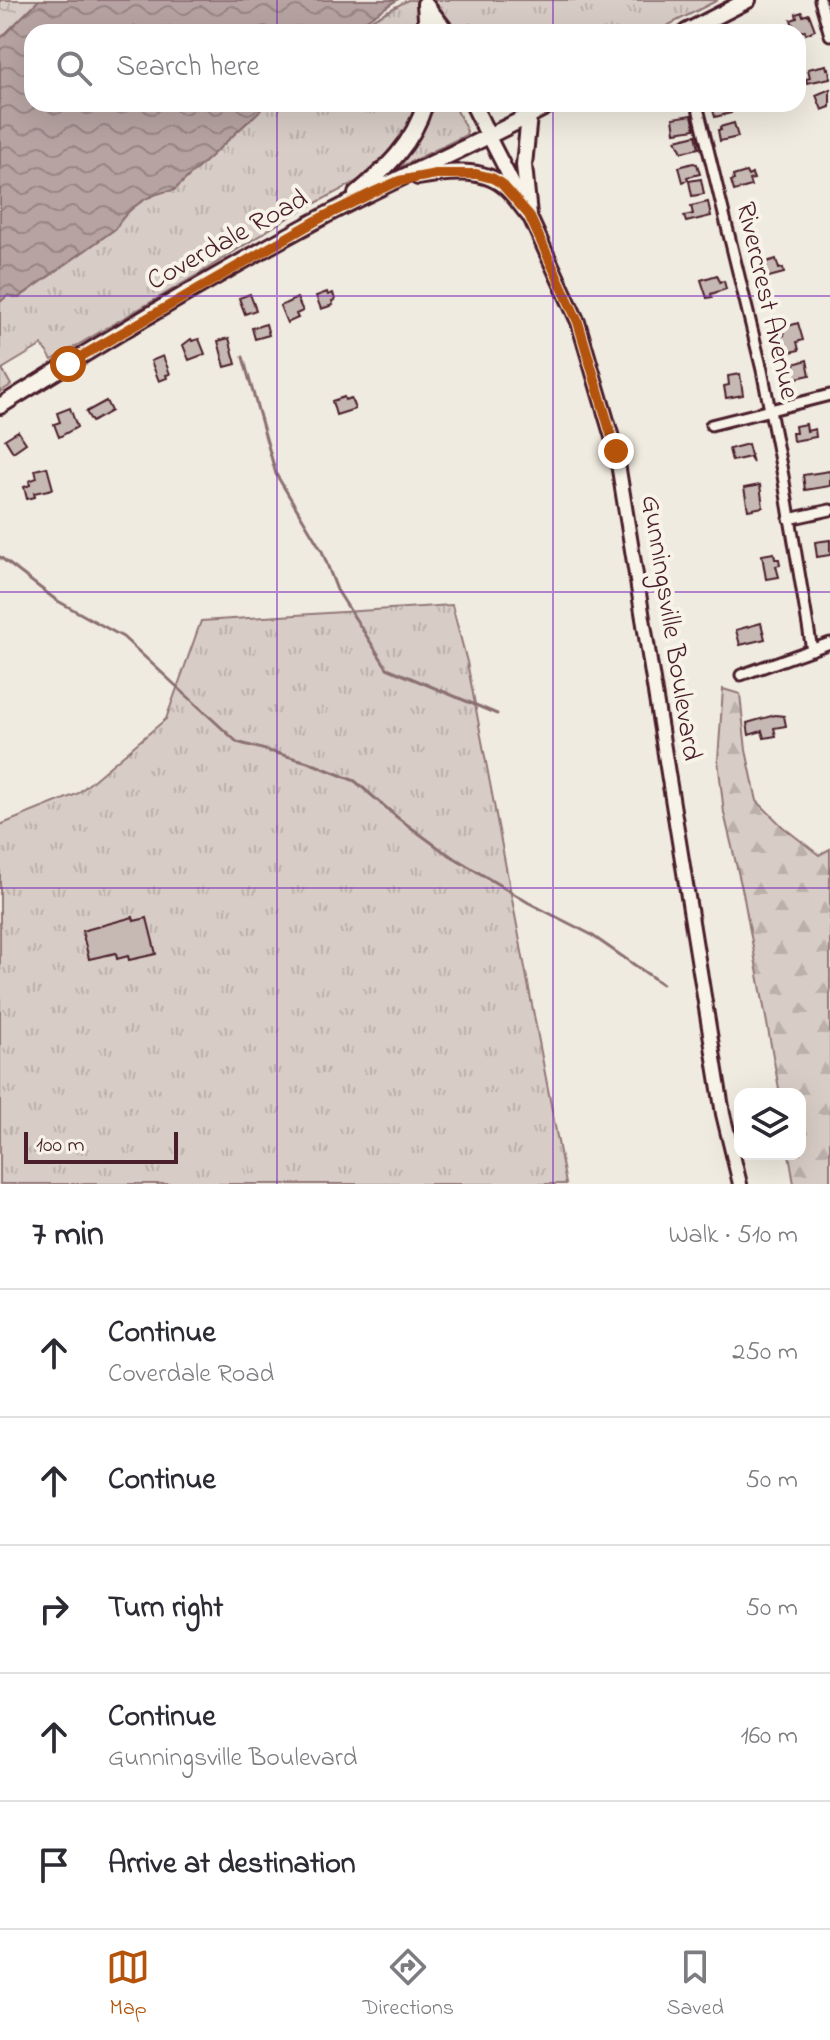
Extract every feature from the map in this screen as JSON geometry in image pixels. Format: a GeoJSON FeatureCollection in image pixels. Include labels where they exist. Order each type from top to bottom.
{"type":"FeatureCollection","features":[{"type":"Feature","properties":{"kind":"main road"},"geometry":{"type":"LineString","coordinates":[[702,24],[748,0]]}},
{"type":"Feature","properties":{"kind":"main road"},"geometry":{"type":"LineString","coordinates":[[424,2],[426,24]]}},
{"type":"Feature","properties":{"kind":"main road"},"geometry":{"type":"LineString","coordinates":[[424,2],[435,24]]}},
{"type":"Feature","properties":{"kind":"main road"},"geometry":{"type":"LineString","coordinates":[[424,2],[441,24]]}},
{"type":"Feature","properties":{"kind":"main road"},"geometry":{"type":"LineString","coordinates":[[335,211],[397,157],[416,129],[422,112]]}},
{"type":"Feature","properties":{"kind":"main road","name":"Gunningsville Boulevard"},"geometry":{"type":"LineString","coordinates":[[477,112],[578,322],[616,451],[718,1083],[740,1184]]}},
{"type":"Feature","properties":{"kind":"main road","name":"Coverdale Road"},"geometry":{"type":"LineString","coordinates":[[0,406],[157,311],[335,211],[536,112]]}},
{"type":"Feature","properties":{"kind":"main road"},"geometry":{"type":"LineString","coordinates":[[529,116],[524,165],[529,215]]}},
{"type":"Feature","properties":{"kind":"main road"},"geometry":{"type":"LineString","coordinates":[[399,181],[446,173],[492,178],[507,188],[529,215]]}},
{"type":"Feature","properties":{"kind":"street"},"geometry":{"type":"LineString","coordinates":[[820,0],[830,35]]}},
{"type":"Feature","properties":{"kind":"street","name":"Rivercrest Avenue"},"geometry":{"type":"LineString","coordinates":[[699,112],[762,370],[812,650]]}},
{"type":"Feature","properties":{"kind":"street"},"geometry":{"type":"LineString","coordinates":[[711,425],[830,395]]}},
{"type":"Feature","properties":{"kind":"street"},"geometry":{"type":"LineString","coordinates":[[789,519],[830,510]]}},
{"type":"Feature","properties":{"kind":"street"},"geometry":{"type":"LineString","coordinates":[[741,675],[830,643]]}},
{"type":"Feature","properties":{"kind":"green space"},"geometry":{"type":"Polygon","coordinates":[[[0,0],[39,0],[0,39],[0,0]]]}},
{"type":"Feature","properties":{"kind":"green space"},"geometry":{"type":"Polygon","coordinates":[[[408,0],[718,0],[671,24],[364,24],[408,0]]]}},
{"type":"Feature","properties":{"kind":"green space"},"geometry":{"type":"Polygon","coordinates":[[[258,112],[414,112],[403,138],[376,169],[363,178],[284,220],[52,360],[42,345],[2,369],[11,385],[0,392],[0,302],[8,295],[19,298],[115,229],[140,202],[174,190],[258,112]]]}},
{"type":"Feature","properties":{"kind":"green space"},"geometry":{"type":"Polygon","coordinates":[[[428,112],[458,112],[467,131],[466,135],[394,170],[416,140],[428,112]]]}},
{"type":"Feature","properties":{"kind":"green space"},"geometry":{"type":"Polygon","coordinates":[[[452,605],[467,662],[566,1184],[0,1184],[0,825],[77,794],[166,719],[201,621],[452,605]]]}},
{"type":"Feature","properties":{"kind":"green space"},"geometry":{"type":"Polygon","coordinates":[[[723,689],[740,694],[746,750],[757,801],[783,827],[819,855],[830,849],[830,1184],[794,1184],[790,1160],[806,1160],[806,1088],[779,1088],[743,893],[724,813],[718,760],[723,689]]]}},
{"type":"Feature","properties":{"kind":"water"},"geometry":{"type":"Polygon","coordinates":[[[39,0],[397,0],[360,24],[24,24],[24,112],[258,112],[174,190],[140,202],[115,229],[18,298],[8,295],[0,302],[0,39],[39,0]]]}},
{"type":"Feature","properties":{"kind":"building"},"geometry":{"type":"Polygon","coordinates":[[[796,14],[809,14],[815,30],[806,34],[806,24],[793,24],[791,20],[797,18],[796,14]]]}},
{"type":"Feature","properties":{"kind":"building"},"geometry":{"type":"Polygon","coordinates":[[[826,65],[830,78],[807,83],[806,79],[810,78],[808,69],[826,65]]]}},
{"type":"Feature","properties":{"kind":"building"},"geometry":{"type":"Polygon","coordinates":[[[830,89],[830,107],[822,110],[816,95],[830,89]]]}},
{"type":"Feature","properties":{"kind":"building"},"geometry":{"type":"Polygon","coordinates":[[[714,112],[731,112],[731,113],[715,117],[714,112]]]}},
{"type":"Feature","properties":{"kind":"building"},"geometry":{"type":"Polygon","coordinates":[[[692,115],[695,129],[675,132],[673,118],[692,115]]]}},
{"type":"Feature","properties":{"kind":"building"},"geometry":{"type":"Polygon","coordinates":[[[734,123],[738,137],[720,141],[720,127],[734,123]]]}},
{"type":"Feature","properties":{"kind":"building"},"geometry":{"type":"Polygon","coordinates":[[[696,135],[699,148],[682,152],[676,140],[696,135]]]}},
{"type":"Feature","properties":{"kind":"building"},"geometry":{"type":"Polygon","coordinates":[[[697,164],[700,174],[687,177],[688,180],[683,182],[679,167],[697,164]]]}},
{"type":"Feature","properties":{"kind":"building"},"geometry":{"type":"Polygon","coordinates":[[[746,172],[748,176],[752,174],[754,179],[749,180],[751,186],[734,191],[733,176],[746,172]]]}},
{"type":"Feature","properties":{"kind":"building"},"geometry":{"type":"Polygon","coordinates":[[[701,179],[704,194],[692,196],[689,181],[701,179]]]}},
{"type":"Feature","properties":{"kind":"building"},"geometry":{"type":"Polygon","coordinates":[[[708,202],[711,216],[686,222],[684,216],[693,214],[691,206],[708,202]]]}},
{"type":"Feature","properties":{"kind":"building"},"geometry":{"type":"Polygon","coordinates":[[[776,259],[784,273],[761,279],[757,267],[776,259]]]}},
{"type":"Feature","properties":{"kind":"building"},"geometry":{"type":"Polygon","coordinates":[[[717,275],[720,282],[724,281],[726,289],[707,298],[701,280],[717,275]]]}},
{"type":"Feature","properties":{"kind":"building"},"geometry":{"type":"Polygon","coordinates":[[[327,292],[328,295],[333,293],[335,300],[332,301],[333,305],[321,309],[316,296],[327,292]]]}},
{"type":"Feature","properties":{"kind":"building"},"geometry":{"type":"Polygon","coordinates":[[[250,294],[256,310],[245,314],[239,298],[250,294]]]}},
{"type":"Feature","properties":{"kind":"building"},"geometry":{"type":"Polygon","coordinates":[[[297,298],[303,311],[296,314],[298,318],[287,323],[280,306],[297,298]]]}},
{"type":"Feature","properties":{"kind":"building"},"geometry":{"type":"Polygon","coordinates":[[[798,323],[803,340],[797,342],[799,350],[786,353],[784,347],[779,348],[776,337],[784,335],[782,328],[798,323]]]}},
{"type":"Feature","properties":{"kind":"building"},"geometry":{"type":"Polygon","coordinates":[[[266,324],[269,335],[255,339],[252,328],[266,324]]]}},
{"type":"Feature","properties":{"kind":"building"},"geometry":{"type":"Polygon","coordinates":[[[229,338],[236,364],[225,367],[218,341],[229,338]]]}},
{"type":"Feature","properties":{"kind":"building"},"geometry":{"type":"Polygon","coordinates":[[[191,339],[199,339],[205,354],[189,360],[183,345],[191,339]]]}},
{"type":"Feature","properties":{"kind":"building"},"geometry":{"type":"Polygon","coordinates":[[[163,356],[170,374],[159,381],[151,361],[163,356]]]}},
{"type":"Feature","properties":{"kind":"building"},"geometry":{"type":"Polygon","coordinates":[[[807,360],[810,375],[792,379],[791,376],[786,377],[784,367],[807,360]]]}},
{"type":"Feature","properties":{"kind":"building"},"geometry":{"type":"Polygon","coordinates":[[[740,374],[743,395],[726,398],[724,386],[729,385],[728,376],[740,374]]]}},
{"type":"Feature","properties":{"kind":"building"},"geometry":{"type":"Polygon","coordinates":[[[344,397],[345,400],[351,398],[355,409],[336,415],[332,401],[344,397]]]}},
{"type":"Feature","properties":{"kind":"building"},"geometry":{"type":"Polygon","coordinates":[[[106,401],[111,411],[92,422],[86,412],[106,401]]]}},
{"type":"Feature","properties":{"kind":"building"},"geometry":{"type":"Polygon","coordinates":[[[70,408],[77,427],[59,437],[54,424],[60,422],[57,413],[70,408]]]}},
{"type":"Feature","properties":{"kind":"building"},"geometry":{"type":"Polygon","coordinates":[[[806,424],[807,431],[815,429],[816,437],[793,441],[795,426],[806,424]]]}},
{"type":"Feature","properties":{"kind":"building"},"geometry":{"type":"Polygon","coordinates":[[[18,431],[26,443],[13,452],[5,439],[18,431]]]}},
{"type":"Feature","properties":{"kind":"building"},"geometry":{"type":"Polygon","coordinates":[[[748,444],[753,463],[750,457],[732,461],[729,449],[748,444]]]}},
{"type":"Feature","properties":{"kind":"building"},"geometry":{"type":"Polygon","coordinates":[[[47,467],[53,489],[34,493],[35,497],[27,499],[24,487],[37,478],[35,470],[47,467]]]}},
{"type":"Feature","properties":{"kind":"building"},"geometry":{"type":"Polygon","coordinates":[[[830,471],[830,486],[805,490],[803,475],[830,471]]]}},
{"type":"Feature","properties":{"kind":"building"},"geometry":{"type":"Polygon","coordinates":[[[760,485],[763,507],[748,510],[744,488],[760,485]]]}},
{"type":"Feature","properties":{"kind":"building"},"geometry":{"type":"Polygon","coordinates":[[[830,540],[830,555],[817,557],[815,542],[830,540]]]}},
{"type":"Feature","properties":{"kind":"building"},"geometry":{"type":"Polygon","coordinates":[[[774,553],[775,559],[779,559],[780,565],[776,566],[779,577],[766,579],[762,555],[774,553]]]}},
{"type":"Feature","properties":{"kind":"building"},"geometry":{"type":"Polygon","coordinates":[[[761,623],[765,639],[740,645],[736,630],[761,623]]]}},
{"type":"Feature","properties":{"kind":"building"},"geometry":{"type":"Polygon","coordinates":[[[775,715],[784,716],[786,726],[774,728],[776,736],[764,738],[762,731],[749,735],[747,723],[775,715]]]}},
{"type":"Feature","properties":{"kind":"building"},"geometry":{"type":"Polygon","coordinates":[[[133,917],[134,921],[147,918],[156,954],[129,960],[128,956],[117,959],[116,953],[89,959],[82,931],[133,917]]]}},
{"type":"Feature","properties":{"kind":"waterway"},"geometry":{"type":"LineString","coordinates":[[243,357],[276,474],[322,551],[337,590],[387,668],[497,714]]}},
{"type":"Feature","properties":{"kind":"waterway"},"geometry":{"type":"LineString","coordinates":[[0,557],[56,600],[123,637],[237,742],[308,762],[355,781],[443,851],[529,903],[590,934],[662,984]]}},
{"type":"Feature","properties":{"kind":"route"},"geometry":{"type":"LineString","coordinates":[[68,364],[321,218],[376,191],[399,181],[436,174],[476,174],[501,183],[529,215],[578,322],[616,451]]}}]}
